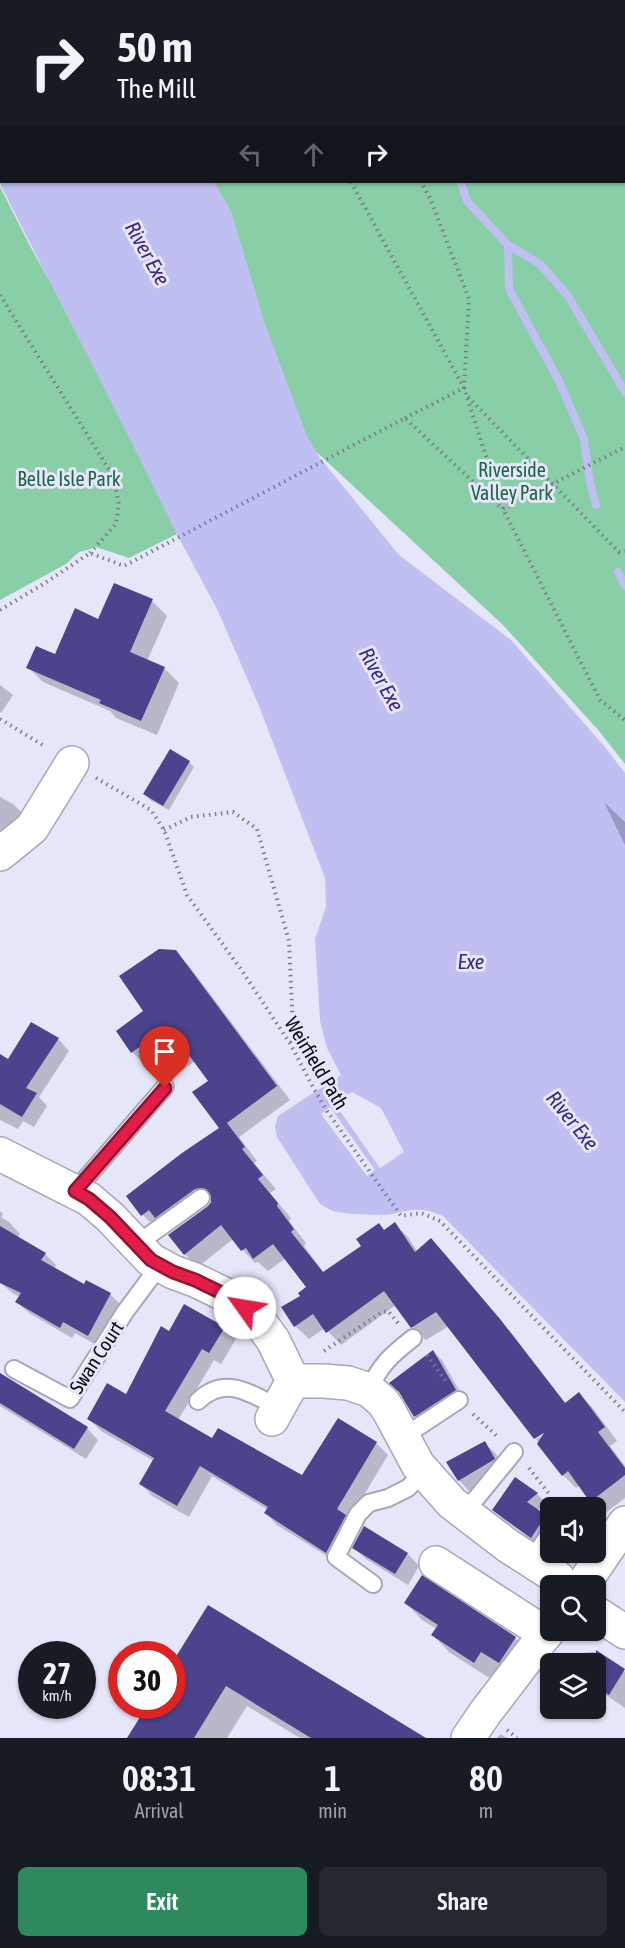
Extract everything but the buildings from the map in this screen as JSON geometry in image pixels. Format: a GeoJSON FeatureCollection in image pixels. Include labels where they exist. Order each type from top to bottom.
{"type":"FeatureCollection","features":[{"type":"Feature","properties":{"kind":"street"},"geometry":{"type":"LineString","coordinates":[[0,854],[32,828],[72,763]]}},
{"type":"Feature","properties":{"kind":"street"},"geometry":{"type":"LineString","coordinates":[[0,1154],[89,1199],[149,1255],[232,1298],[257,1318],[273,1340],[281,1403],[323,1381],[348,1383],[369,1390],[383,1402],[418,1465],[452,1503],[508,1546],[557,1575]]}},
{"type":"Feature","properties":{"kind":"street"},"geometry":{"type":"LineString","coordinates":[[577,1575],[625,1523]]}},
{"type":"Feature","properties":{"kind":"street"},"geometry":{"type":"LineString","coordinates":[[436,1563],[540,1626]]}},
{"type":"Feature","properties":{"kind":"street"},"geometry":{"type":"LineString","coordinates":[[606,1620],[625,1632]]}},
{"type":"Feature","properties":{"kind":"street"},"geometry":{"type":"LineString","coordinates":[[468,1738],[540,1641]]}},
{"type":"Feature","properties":{"kind":"lane"},"geometry":{"type":"LineString","coordinates":[[75,1191],[165,1088]]}},
{"type":"Feature","properties":{"kind":"lane"},"geometry":{"type":"LineString","coordinates":[[149,1255],[201,1198]]}},
{"type":"Feature","properties":{"kind":"lane","name":"Swan Court"},"geometry":{"type":"LineString","coordinates":[[14,1369],[70,1399],[125,1312],[149,1255]]}},
{"type":"Feature","properties":{"kind":"lane"},"geometry":{"type":"LineString","coordinates":[[369,1390],[383,1363],[413,1338]]}},
{"type":"Feature","properties":{"kind":"lane"},"geometry":{"type":"LineString","coordinates":[[198,1401],[207,1391],[223,1386],[281,1403]]}},
{"type":"Feature","properties":{"kind":"lane"},"geometry":{"type":"LineString","coordinates":[[403,1437],[459,1400]]}},
{"type":"Feature","properties":{"kind":"lane"},"geometry":{"type":"LineString","coordinates":[[465,1512],[514,1452]]}},
{"type":"Feature","properties":{"kind":"lane"},"geometry":{"type":"LineString","coordinates":[[373,1584],[336,1557],[358,1514],[369,1503],[388,1498],[408,1488],[424,1471]]}},
{"type":"Feature","properties":{"kind":"lane"},"geometry":{"type":"LineString","coordinates":[[531,1561],[540,1548]]}},
{"type":"Feature","properties":{"kind":"path"},"geometry":{"type":"LineString","coordinates":[[352,183],[464,388],[503,509],[600,700],[625,720]]}},
{"type":"Feature","properties":{"kind":"path"},"geometry":{"type":"LineString","coordinates":[[422,183],[430,198],[469,299],[464,388]]}},
{"type":"Feature","properties":{"kind":"path"},"geometry":{"type":"LineString","coordinates":[[0,295],[113,476],[119,504],[116,524],[90,553],[0,610]]}},
{"type":"Feature","properties":{"kind":"path"},"geometry":{"type":"LineString","coordinates":[[90,553],[124,566],[464,388]]}},
{"type":"Feature","properties":{"kind":"path"},"geometry":{"type":"LineString","coordinates":[[468,397],[619,552],[625,551]]}},
{"type":"Feature","properties":{"kind":"path"},"geometry":{"type":"LineString","coordinates":[[405,418],[503,509]]}},
{"type":"Feature","properties":{"kind":"path"},"geometry":{"type":"LineString","coordinates":[[503,509],[625,447]]}},
{"type":"Feature","properties":{"kind":"path","name":"Weirfield Path"},"geometry":{"type":"LineString","coordinates":[[0,719],[151,810],[164,831],[187,895],[240,968],[291,1045],[327,1111],[401,1216],[422,1213],[440,1221],[625,1412]]}},
{"type":"Feature","properties":{"kind":"path"},"geometry":{"type":"LineString","coordinates":[[164,831],[191,817],[233,812],[257,829],[289,941],[293,1030],[291,1045]]}},
{"type":"Feature","properties":{"kind":"green space","name":"Riverside Valley Park"},"geometry":{"type":"Polygon","coordinates":[[[202,183],[625,183],[625,764],[599,731],[502,624],[309,445],[202,183]]]}},
{"type":"Feature","properties":{"kind":"green space","name":"Belle Isle Park"},"geometry":{"type":"Polygon","coordinates":[[[0,187],[30,246],[116,399],[213,516],[129,558],[93,546],[91,549],[79,552],[66,564],[0,600],[0,187]]]}},
{"type":"Feature","properties":{"kind":"water","name":"Exe"},"geometry":{"type":"Polygon","coordinates":[[[0,183],[215,183],[231,211],[265,324],[307,436],[320,458],[399,555],[511,640],[625,773],[625,1402],[443,1216],[418,1210],[382,1215],[331,1210],[320,1204],[277,1137],[275,1126],[278,1116],[341,1075],[327,1048],[320,1021],[315,939],[326,907],[325,878],[259,706],[218,611],[0,183]],[[352,1092],[335,1102],[380,1168],[404,1152],[381,1108],[352,1092]],[[330,1107],[321,1114],[367,1176],[375,1170],[330,1107]]]}},
{"type":"Feature","properties":{"kind":"waterway"},"geometry":{"type":"LineString","coordinates":[[461,183],[467,201],[508,245],[540,264],[568,296],[625,392]]}},
{"type":"Feature","properties":{"kind":"waterway"},"geometry":{"type":"LineString","coordinates":[[508,245],[509,289],[559,381],[584,439],[590,483],[596,505]]}},
{"type":"Feature","properties":{"kind":"waterway"},"geometry":{"type":"LineString","coordinates":[[618,572],[625,586]]}},
{"type":"Feature","properties":{"kind":"route"},"geometry":{"type":"LineString","coordinates":[[165,1088],[75,1191],[89,1199],[110,1217],[151,1260],[232,1298],[245,1308]]}},
{"type":"Feature","properties":{"kind":"water label","name":"River Exe"},"geometry":{"type":"Point","coordinates":[148,253]}},
{"type":"Feature","properties":{"kind":"water label","name":"River Exe"},"geometry":{"type":"Point","coordinates":[382,679]}},
{"type":"Feature","properties":{"kind":"water label","name":"River Exe"},"geometry":{"type":"Point","coordinates":[573,1120]}}]}
